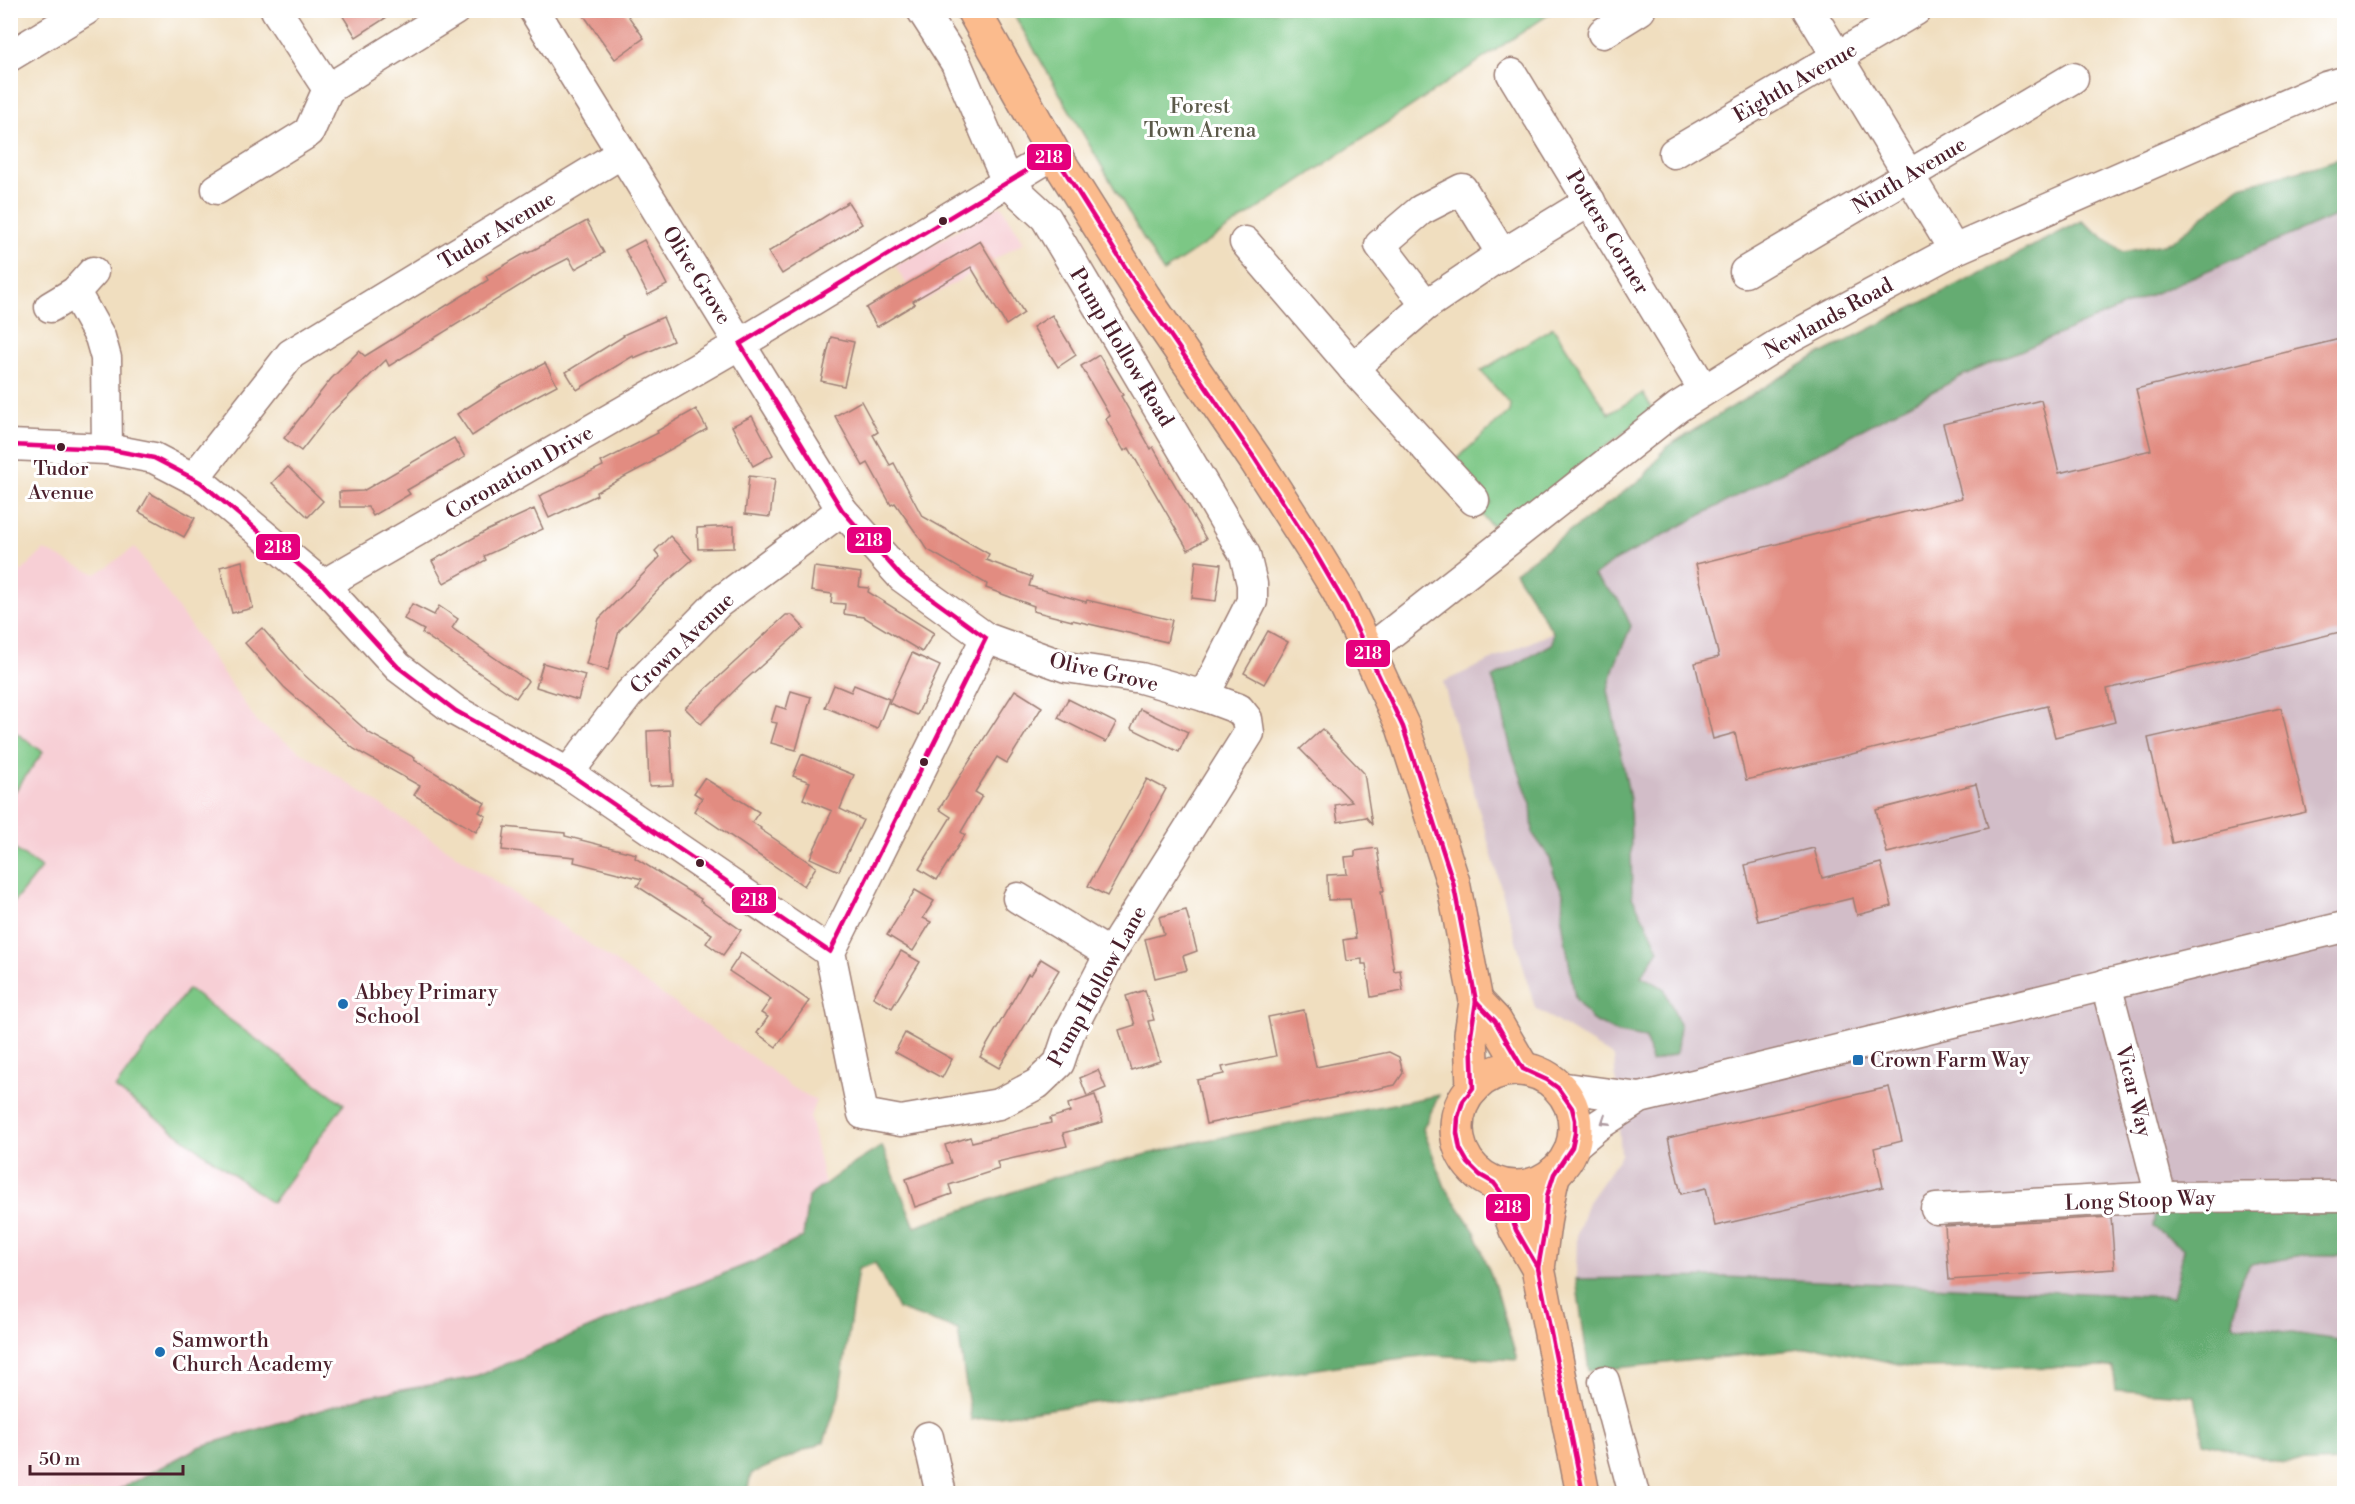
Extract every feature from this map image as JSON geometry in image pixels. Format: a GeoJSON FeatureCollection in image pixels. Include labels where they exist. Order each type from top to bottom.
{"type":"FeatureCollection","features":[{"type":"Feature","properties":{"kind":"main road","name":"Pump Hollow Road"},"geometry":{"type":"LineString","coordinates":[[973,10],[1054,154],[1144,297],[1255,459],[1339,592],[1403,727],[1453,882],[1476,1001]]}},
{"type":"Feature","properties":{"kind":"main road"},"geometry":{"type":"LineString","coordinates":[[1476,1001],[1494,1021],[1523,1069]]}},
{"type":"Feature","properties":{"kind":"main road"},"geometry":{"type":"LineString","coordinates":[[1473,1088],[1471,1034],[1476,1001]]}},
{"type":"Feature","properties":{"kind":"main road"},"geometry":{"type":"LineString","coordinates":[[1538,1268],[1545,1228],[1546,1199],[1563,1160],[1575,1131],[1574,1115],[1567,1098],[1558,1087],[1540,1074],[1523,1069],[1495,1073],[1483,1079],[1463,1101],[1458,1117],[1457,1133],[1460,1149],[1468,1163],[1480,1175],[1494,1183],[1515,1187],[1526,1186],[1536,1184],[1563,1160]]}},
{"type":"Feature","properties":{"kind":"main road"},"geometry":{"type":"LineString","coordinates":[[1494,1183],[1503,1195],[1516,1230],[1538,1268],[1584,1494]]}},
{"type":"Feature","properties":{"kind":"street"},"geometry":{"type":"LineString","coordinates":[[10,56],[86,10]]}},
{"type":"Feature","properties":{"kind":"street"},"geometry":{"type":"LineString","coordinates":[[276,10],[328,89]]}},
{"type":"Feature","properties":{"kind":"street"},"geometry":{"type":"LineString","coordinates":[[217,189],[309,132],[328,89],[455,10]]}},
{"type":"Feature","properties":{"kind":"street","name":"Olive Grove"},"geometry":{"type":"LineString","coordinates":[[534,10],[842,510],[902,577],[986,638],[1066,667],[1141,678],[1204,696],[1239,709],[1247,719],[1249,733],[1221,778]]}},
{"type":"Feature","properties":{"kind":"street","name":"Pump Hollow Road"},"geometry":{"type":"LineString","coordinates":[[922,10],[956,63],[1007,182],[1046,218],[1245,555],[1252,584],[1252,601],[1204,696]]}},
{"type":"Feature","properties":{"kind":"street"},"geometry":{"type":"LineString","coordinates":[[1603,33],[1640,10]]}},
{"type":"Feature","properties":{"kind":"street"},"geometry":{"type":"LineString","coordinates":[[1809,10],[1953,250]]}},
{"type":"Feature","properties":{"kind":"street","name":"Eighth Avenue"},"geometry":{"type":"LineString","coordinates":[[1674,153],[1916,10]]}},
{"type":"Feature","properties":{"kind":"street","name":"Potters Corner"},"geometry":{"type":"LineString","coordinates":[[1512,74],[1704,390]]}},
{"type":"Feature","properties":{"kind":"street","name":"Ninth Avenue"},"geometry":{"type":"LineString","coordinates":[[1745,272],[2073,78]]}},
{"type":"Feature","properties":{"kind":"street","name":"Newlands Road"},"geometry":{"type":"LineString","coordinates":[[1368,651],[1678,407],[1788,339],[1953,250],[2344,81]]}},
{"type":"Feature","properties":{"kind":"street","name":"Tudor Avenue"},"geometry":{"type":"LineString","coordinates":[[194,478],[291,354],[622,153]]}},
{"type":"Feature","properties":{"kind":"street","name":"Coronation Drive"},"geometry":{"type":"LineString","coordinates":[[323,585],[740,344],[1054,154]]}},
{"type":"Feature","properties":{"kind":"street"},"geometry":{"type":"LineString","coordinates":[[1426,306],[1380,245],[1421,210],[1462,189],[1502,254]]}},
{"type":"Feature","properties":{"kind":"street"},"geometry":{"type":"LineString","coordinates":[[1353,368],[1426,306],[1502,254],[1590,201]]}},
{"type":"Feature","properties":{"kind":"street"},"geometry":{"type":"LineString","coordinates":[[1245,242],[1353,368],[1474,500]]}},
{"type":"Feature","properties":{"kind":"street"},"geometry":{"type":"LineString","coordinates":[[50,306],[84,282],[106,358],[107,449]]}},
{"type":"Feature","properties":{"kind":"street"},"geometry":{"type":"LineString","coordinates":[[10,446],[107,449],[153,458],[194,478],[323,585],[398,667],[456,711],[568,773],[830,952],[986,638]]}},
{"type":"Feature","properties":{"kind":"street","name":"Crown Avenue"},"geometry":{"type":"LineString","coordinates":[[568,773],[628,695],[718,603],[842,510]]}},
{"type":"Feature","properties":{"kind":"street","name":"Pump Hollow Lane"},"geometry":{"type":"LineString","coordinates":[[830,952],[863,1114],[901,1121],[999,1104],[1037,1084],[1059,1064],[1069,1033],[1110,954],[1221,778]]}},
{"type":"Feature","properties":{"kind":"street"},"geometry":{"type":"LineString","coordinates":[[1018,898],[1110,954]]}},
{"type":"Feature","properties":{"kind":"street"},"geometry":{"type":"LineString","coordinates":[[1563,1160],[1597,1126],[1640,1098],[2344,927]]}},
{"type":"Feature","properties":{"kind":"street","name":"Vicar Way"},"geometry":{"type":"LineString","coordinates":[[2106,984],[2161,1197]]}},
{"type":"Feature","properties":{"kind":"street"},"geometry":{"type":"LineString","coordinates":[[1558,1087],[1640,1098]]}},
{"type":"Feature","properties":{"kind":"street","name":"Long Stoop Way"},"geometry":{"type":"LineString","coordinates":[[1936,1209],[2161,1197],[2344,1196]]}},
{"type":"Feature","properties":{"kind":"street"},"geometry":{"type":"LineString","coordinates":[[1604,1381],[1634,1494]]}},
{"type":"Feature","properties":{"kind":"street"},"geometry":{"type":"LineString","coordinates":[[928,1437],[941,1494]]}},
{"type":"Feature","properties":{"kind":"shaded area"},"geometry":{"type":"Polygon","coordinates":[[[1001,205],[1024,242],[919,304],[895,266],[1001,205]]]}},
{"type":"Feature","properties":{"kind":"shaded area"},"geometry":{"type":"Polygon","coordinates":[[[2344,212],[2344,1341],[2221,1322],[2173,1297],[1725,1277],[1576,1279],[1577,1235],[1588,1202],[1621,1155],[1614,1057],[1535,1008],[1443,682],[1553,632],[1593,576],[1611,563],[1964,376],[2344,212]]]}},
{"type":"Feature","properties":{"kind":"shaded area","name":"Abbey Primary School"},"geometry":{"type":"Polygon","coordinates":[[[135,547],[258,723],[582,939],[768,1068],[791,1087],[816,1100],[810,1117],[825,1184],[808,1197],[803,1237],[758,1260],[627,1312],[476,1377],[367,1396],[199,1447],[113,1493],[11,1493],[10,557],[21,572],[44,550],[96,574],[135,547]]]}},
{"type":"Feature","properties":{"kind":"green space","name":"Forest Town Arena"},"geometry":{"type":"Polygon","coordinates":[[[1012,11],[1554,11],[1163,272],[1012,11]]]}},
{"type":"Feature","properties":{"kind":"green space"},"geometry":{"type":"Polygon","coordinates":[[[2344,157],[2344,212],[1964,375],[1611,563],[1594,576],[1619,600],[1631,626],[1614,667],[1608,690],[1630,799],[1632,897],[1659,950],[1641,976],[1664,988],[1680,1026],[1676,1054],[1651,1062],[1646,1038],[1618,1033],[1592,1020],[1575,998],[1562,920],[1563,893],[1554,874],[1550,858],[1533,834],[1531,804],[1511,750],[1500,700],[1492,678],[1552,644],[1553,632],[1515,572],[1644,477],[1666,447],[1809,360],[2082,221],[2123,252],[2172,242],[2241,186],[2344,157]]]}},
{"type":"Feature","properties":{"kind":"green space"},"geometry":{"type":"Polygon","coordinates":[[[1553,327],[1609,414],[1643,393],[1653,410],[1512,519],[1491,525],[1479,512],[1491,503],[1453,462],[1509,412],[1510,404],[1481,371],[1553,327]]]}},
{"type":"Feature","properties":{"kind":"green space"},"geometry":{"type":"Polygon","coordinates":[[[11,729],[43,752],[11,797],[11,729]]]}},
{"type":"Feature","properties":{"kind":"green space"},"geometry":{"type":"Polygon","coordinates":[[[10,846],[41,868],[11,906],[10,906],[10,846]]]}},
{"type":"Feature","properties":{"kind":"green space"},"geometry":{"type":"Polygon","coordinates":[[[188,989],[344,1104],[272,1203],[115,1088],[188,989]]]}},
{"type":"Feature","properties":{"kind":"green space"},"geometry":{"type":"Polygon","coordinates":[[[1439,1095],[1423,1129],[1445,1187],[1475,1232],[1497,1291],[1517,1360],[1431,1355],[1343,1365],[971,1420],[958,1330],[898,1309],[875,1263],[858,1269],[839,1397],[824,1442],[751,1474],[747,1493],[107,1493],[114,1492],[199,1447],[367,1396],[476,1377],[627,1312],[758,1260],[803,1237],[808,1197],[844,1170],[882,1146],[915,1227],[1052,1178],[1192,1143],[1439,1095]]]}},
{"type":"Feature","properties":{"kind":"green space"},"geometry":{"type":"Polygon","coordinates":[[[2344,1207],[2344,1255],[2308,1255],[2250,1265],[2238,1287],[2233,1324],[2344,1341],[2344,1462],[2283,1464],[2203,1442],[2195,1396],[2116,1390],[2113,1367],[1917,1368],[1820,1347],[1589,1371],[1576,1279],[1725,1277],[2173,1297],[2184,1249],[2153,1227],[2155,1209],[2344,1207]]]}},
{"type":"Feature","properties":{"kind":"building"},"geometry":{"type":"Polygon","coordinates":[[[339,10],[398,10],[356,37],[339,10]]]}},
{"type":"Feature","properties":{"kind":"building"},"geometry":{"type":"Polygon","coordinates":[[[580,10],[624,10],[644,38],[615,59],[580,10]]]}},
{"type":"Feature","properties":{"kind":"building"},"geometry":{"type":"Polygon","coordinates":[[[848,202],[862,224],[782,274],[768,252],[848,202]]]}},
{"type":"Feature","properties":{"kind":"building"},"geometry":{"type":"Polygon","coordinates":[[[587,221],[604,253],[575,269],[569,258],[540,273],[389,366],[386,360],[330,414],[301,451],[284,438],[331,379],[359,351],[365,356],[488,280],[486,276],[587,221]]]}},
{"type":"Feature","properties":{"kind":"building"},"geometry":{"type":"Polygon","coordinates":[[[644,240],[667,285],[648,295],[625,250],[644,240]]]}},
{"type":"Feature","properties":{"kind":"building"},"geometry":{"type":"Polygon","coordinates":[[[980,241],[1024,313],[1006,325],[971,267],[913,301],[915,304],[877,327],[866,308],[980,241]]]}},
{"type":"Feature","properties":{"kind":"building"},"geometry":{"type":"Polygon","coordinates":[[[1052,315],[1076,355],[1058,367],[1033,327],[1052,315]]]}},
{"type":"Feature","properties":{"kind":"building"},"geometry":{"type":"Polygon","coordinates":[[[663,317],[673,341],[634,358],[633,356],[577,390],[566,372],[623,335],[663,317]]]}},
{"type":"Feature","properties":{"kind":"building"},"geometry":{"type":"Polygon","coordinates":[[[831,337],[854,342],[844,386],[821,381],[831,337]]]}},
{"type":"Feature","properties":{"kind":"building"},"geometry":{"type":"Polygon","coordinates":[[[2340,339],[2344,358],[2344,631],[2107,689],[2115,722],[2055,737],[2047,706],[1746,780],[1735,733],[1713,739],[1695,663],[1719,657],[1696,564],[1962,498],[1943,424],[2041,400],[2059,473],[2151,450],[2136,389],[2340,339]]]}},
{"type":"Feature","properties":{"kind":"building"},"geometry":{"type":"Polygon","coordinates":[[[1099,355],[1151,449],[1153,447],[1206,539],[1188,550],[1129,448],[1124,451],[1106,419],[1110,416],[1081,366],[1099,355]]]}},
{"type":"Feature","properties":{"kind":"building"},"geometry":{"type":"Polygon","coordinates":[[[545,363],[557,385],[516,407],[472,436],[457,414],[501,386],[545,363]]]}},
{"type":"Feature","properties":{"kind":"building"},"geometry":{"type":"Polygon","coordinates":[[[861,401],[878,432],[873,435],[890,465],[894,463],[922,516],[989,554],[986,560],[1032,577],[1029,586],[1086,602],[1087,600],[1172,620],[1167,642],[1033,611],[1034,606],[986,588],[987,584],[928,550],[895,503],[891,505],[868,463],[863,466],[835,416],[861,401]]]}},
{"type":"Feature","properties":{"kind":"building"},"geometry":{"type":"Polygon","coordinates":[[[696,409],[707,429],[596,492],[597,495],[549,518],[539,496],[603,466],[601,462],[658,433],[657,431],[696,409]]]}},
{"type":"Feature","properties":{"kind":"building"},"geometry":{"type":"Polygon","coordinates":[[[752,416],[773,455],[753,466],[732,426],[752,416]]]}},
{"type":"Feature","properties":{"kind":"building"},"geometry":{"type":"Polygon","coordinates":[[[454,438],[465,457],[407,490],[410,494],[373,516],[368,507],[340,507],[339,492],[363,491],[454,438]]]}},
{"type":"Feature","properties":{"kind":"building"},"geometry":{"type":"Polygon","coordinates":[[[288,467],[323,501],[308,517],[272,483],[288,467]]]}},
{"type":"Feature","properties":{"kind":"building"},"geometry":{"type":"Polygon","coordinates":[[[749,476],[775,479],[770,517],[745,514],[749,476]]]}},
{"type":"Feature","properties":{"kind":"building"},"geometry":{"type":"Polygon","coordinates":[[[150,493],[195,518],[184,537],[139,512],[150,493]]]}},
{"type":"Feature","properties":{"kind":"building"},"geometry":{"type":"Polygon","coordinates":[[[534,509],[543,529],[484,556],[486,560],[444,583],[432,561],[486,531],[534,509]]]}},
{"type":"Feature","properties":{"kind":"building"},"geometry":{"type":"Polygon","coordinates":[[[734,526],[734,548],[698,549],[697,528],[734,526]]]}},
{"type":"Feature","properties":{"kind":"building"},"geometry":{"type":"Polygon","coordinates":[[[670,536],[692,560],[661,587],[619,631],[608,670],[586,664],[599,619],[660,557],[655,551],[670,536]]]}},
{"type":"Feature","properties":{"kind":"building"},"geometry":{"type":"Polygon","coordinates":[[[242,561],[253,608],[232,613],[220,567],[242,561]]]}},
{"type":"Feature","properties":{"kind":"building"},"geometry":{"type":"Polygon","coordinates":[[[1196,561],[1221,564],[1216,601],[1192,598],[1196,561]]]}},
{"type":"Feature","properties":{"kind":"building"},"geometry":{"type":"Polygon","coordinates":[[[814,567],[861,573],[859,587],[869,588],[868,592],[934,633],[922,652],[864,617],[844,614],[845,604],[831,603],[832,594],[811,591],[814,567]]]}},
{"type":"Feature","properties":{"kind":"building"},"geometry":{"type":"Polygon","coordinates":[[[412,604],[434,615],[439,606],[458,619],[452,628],[528,681],[516,698],[422,633],[424,630],[404,619],[412,604]]]}},
{"type":"Feature","properties":{"kind":"building"},"geometry":{"type":"Polygon","coordinates":[[[786,615],[792,615],[804,628],[744,681],[701,724],[685,708],[786,615]]]}},
{"type":"Feature","properties":{"kind":"building"},"geometry":{"type":"Polygon","coordinates":[[[262,628],[301,672],[369,733],[415,758],[414,760],[485,803],[479,812],[486,816],[476,832],[414,795],[420,786],[354,749],[284,687],[245,643],[262,628]]]}},
{"type":"Feature","properties":{"kind":"building"},"geometry":{"type":"Polygon","coordinates":[[[1268,631],[1288,642],[1264,684],[1244,673],[1268,631]]]}},
{"type":"Feature","properties":{"kind":"building"},"geometry":{"type":"Polygon","coordinates":[[[912,653],[940,666],[917,715],[889,703],[912,653]]]}},
{"type":"Feature","properties":{"kind":"building"},"geometry":{"type":"Polygon","coordinates":[[[543,663],[585,675],[578,700],[536,687],[543,663]]]}},
{"type":"Feature","properties":{"kind":"building"},"geometry":{"type":"Polygon","coordinates":[[[834,685],[851,692],[854,685],[889,699],[877,729],[825,707],[834,685]]]}},
{"type":"Feature","properties":{"kind":"building"},"geometry":{"type":"Polygon","coordinates":[[[1015,690],[1042,707],[1007,763],[997,757],[975,792],[982,796],[961,832],[965,835],[937,880],[919,869],[951,817],[939,809],[1015,690]]]}},
{"type":"Feature","properties":{"kind":"building"},"geometry":{"type":"Polygon","coordinates":[[[791,691],[811,697],[796,750],[771,743],[777,723],[771,722],[776,706],[786,709],[791,691]]]}},
{"type":"Feature","properties":{"kind":"building"},"geometry":{"type":"Polygon","coordinates":[[[1068,699],[1116,723],[1106,742],[1058,718],[1068,699]]]}},
{"type":"Feature","properties":{"kind":"building"},"geometry":{"type":"Polygon","coordinates":[[[2281,708],[2306,812],[2172,843],[2148,738],[2281,708]]]}},
{"type":"Feature","properties":{"kind":"building"},"geometry":{"type":"Polygon","coordinates":[[[1140,709],[1188,732],[1179,752],[1131,728],[1140,709]]]}},
{"type":"Feature","properties":{"kind":"building"},"geometry":{"type":"Polygon","coordinates":[[[1322,729],[1364,773],[1372,824],[1366,817],[1338,822],[1335,805],[1352,802],[1300,749],[1322,729]]]}},
{"type":"Feature","properties":{"kind":"building"},"geometry":{"type":"Polygon","coordinates":[[[670,730],[673,785],[649,786],[647,731],[670,730]]]}},
{"type":"Feature","properties":{"kind":"building"},"geometry":{"type":"Polygon","coordinates":[[[802,754],[854,775],[840,809],[863,820],[839,871],[810,858],[832,811],[803,799],[810,782],[793,776],[802,754]]]}},
{"type":"Feature","properties":{"kind":"building"},"geometry":{"type":"Polygon","coordinates":[[[704,778],[759,812],[752,822],[816,867],[804,886],[694,811],[702,798],[694,793],[704,778]]]}},
{"type":"Feature","properties":{"kind":"building"},"geometry":{"type":"Polygon","coordinates":[[[1147,779],[1166,789],[1107,896],[1088,886],[1147,779]]]}},
{"type":"Feature","properties":{"kind":"building"},"geometry":{"type":"Polygon","coordinates":[[[1976,784],[1988,828],[1887,853],[1876,810],[1976,784]]]}},
{"type":"Feature","properties":{"kind":"building"},"geometry":{"type":"Polygon","coordinates":[[[505,827],[565,833],[565,836],[636,854],[635,858],[701,899],[700,901],[741,930],[723,955],[706,943],[712,934],[637,886],[642,879],[574,862],[575,857],[502,850],[505,827]]]}},
{"type":"Feature","properties":{"kind":"building"},"geometry":{"type":"Polygon","coordinates":[[[1377,848],[1384,891],[1381,891],[1394,971],[1400,970],[1403,991],[1371,997],[1366,964],[1362,964],[1362,959],[1346,961],[1343,940],[1356,938],[1350,899],[1328,900],[1327,875],[1347,874],[1345,857],[1355,856],[1355,851],[1377,848]]]}},
{"type":"Feature","properties":{"kind":"building"},"geometry":{"type":"Polygon","coordinates":[[[1814,848],[1822,878],[1881,863],[1892,906],[1857,915],[1853,898],[1758,921],[1745,865],[1814,848]]]}},
{"type":"Feature","properties":{"kind":"building"},"geometry":{"type":"Polygon","coordinates":[[[915,890],[934,901],[923,918],[931,922],[913,951],[887,935],[915,890]]]}},
{"type":"Feature","properties":{"kind":"building"},"geometry":{"type":"Polygon","coordinates":[[[1186,910],[1197,951],[1183,956],[1187,970],[1155,978],[1145,939],[1164,934],[1159,917],[1186,910]]]}},
{"type":"Feature","properties":{"kind":"building"},"geometry":{"type":"Polygon","coordinates":[[[901,951],[920,962],[892,1008],[873,997],[901,951]]]}},
{"type":"Feature","properties":{"kind":"building"},"geometry":{"type":"Polygon","coordinates":[[[741,953],[809,1001],[776,1047],[757,1033],[768,1017],[761,1013],[771,999],[729,971],[741,953]]]}},
{"type":"Feature","properties":{"kind":"building"},"geometry":{"type":"Polygon","coordinates":[[[1041,959],[1059,970],[999,1068],[980,1057],[1028,974],[1031,975],[1041,959]]]}},
{"type":"Feature","properties":{"kind":"building"},"geometry":{"type":"Polygon","coordinates":[[[1145,990],[1154,1020],[1148,1021],[1160,1061],[1131,1070],[1119,1030],[1135,1025],[1126,996],[1145,990]]]}},
{"type":"Feature","properties":{"kind":"building"},"geometry":{"type":"Polygon","coordinates":[[[1304,1010],[1316,1067],[1389,1052],[1399,1057],[1403,1073],[1395,1085],[1206,1124],[1197,1080],[1224,1074],[1222,1067],[1276,1056],[1268,1017],[1304,1010]]]}},
{"type":"Feature","properties":{"kind":"building"},"geometry":{"type":"Polygon","coordinates":[[[905,1033],[952,1059],[942,1078],[895,1052],[905,1033]]]}},
{"type":"Feature","properties":{"kind":"building"},"geometry":{"type":"Polygon","coordinates":[[[1098,1070],[1106,1088],[1087,1096],[1080,1078],[1098,1070]]]}},
{"type":"Feature","properties":{"kind":"building"},"geometry":{"type":"Polygon","coordinates":[[[1889,1087],[1902,1141],[1874,1148],[1883,1187],[1715,1226],[1706,1188],[1681,1194],[1668,1138],[1889,1087]]]}},
{"type":"Feature","properties":{"kind":"building"},"geometry":{"type":"Polygon","coordinates":[[[1095,1095],[1103,1122],[1063,1133],[1067,1146],[997,1162],[999,1169],[949,1185],[952,1194],[915,1207],[906,1179],[951,1163],[945,1145],[970,1137],[972,1142],[1051,1123],[1050,1118],[1070,1112],[1068,1104],[1095,1095]]]}},
{"type":"Feature","properties":{"kind":"building"},"geometry":{"type":"Polygon","coordinates":[[[2111,1217],[2115,1269],[1949,1280],[1945,1226],[2111,1217]]]}},
{"type":"Feature","properties":{"kind":"transit line","name":"218"},"geometry":{"type":"LineString","coordinates":[[10,445],[107,449],[154,458],[200,482],[323,585],[398,667],[456,711],[568,773],[830,952],[986,638],[902,577],[842,510],[740,344],[1054,154],[1144,297],[1255,459],[1314,551],[1346,606],[1403,727],[1453,882],[1476,1001],[1471,1034],[1473,1088],[1463,1101],[1458,1117],[1457,1133],[1460,1149],[1468,1163],[1480,1175],[1494,1183],[1503,1195],[1516,1230],[1538,1268],[1583,1494]]}},
{"type":"Feature","properties":{"kind":"transit line","name":"218"},"geometry":{"type":"LineString","coordinates":[[1476,1001],[1495,1021],[1523,1069],[1558,1088],[1572,1108],[1575,1120],[1572,1147],[1554,1174],[1547,1196],[1545,1228],[1538,1268]]}},
{"type":"Feature","properties":{"kind":"place","name":"Tudor Avenue"},"geometry":{"type":"Point","coordinates":[61,447]}},
{"type":"Feature","properties":{"kind":"place","name":"Abbey Primary School"},"geometry":{"type":"Point","coordinates":[343,1004]}},
{"type":"Feature","properties":{"kind":"place","name":"Crown Farm Way"},"geometry":{"type":"Point","coordinates":[1858,1060]}},
{"type":"Feature","properties":{"kind":"place","name":"Samworth Church Academy"},"geometry":{"type":"Point","coordinates":[160,1352]}}]}
